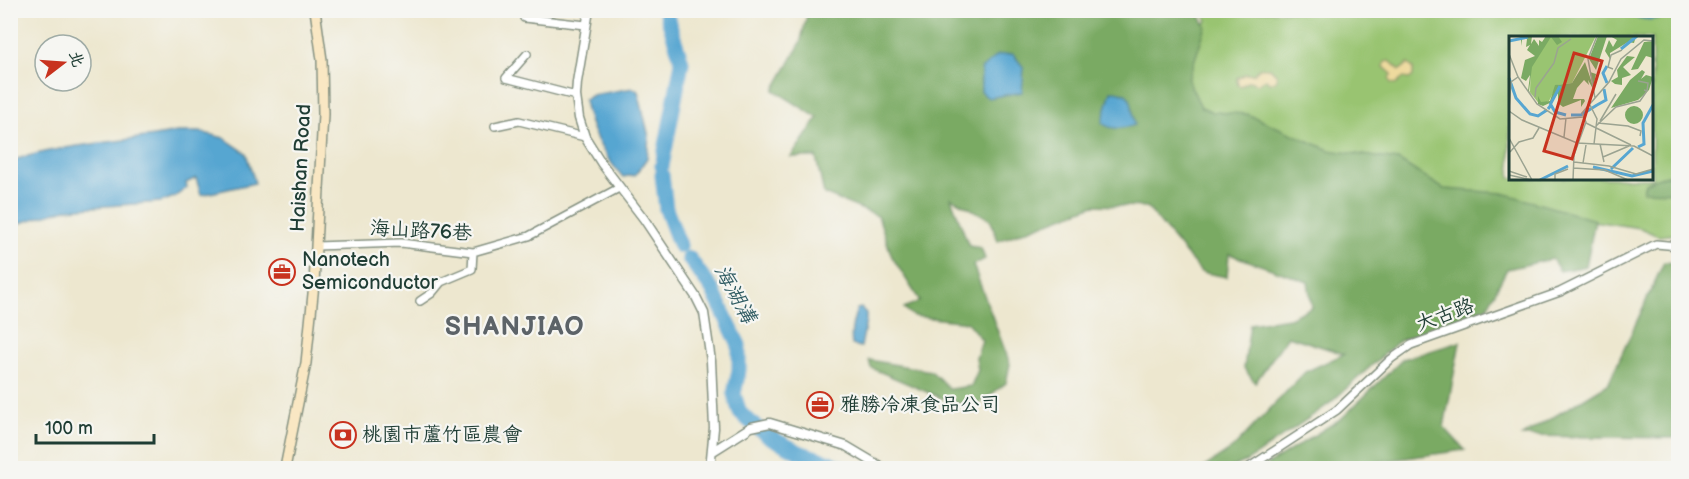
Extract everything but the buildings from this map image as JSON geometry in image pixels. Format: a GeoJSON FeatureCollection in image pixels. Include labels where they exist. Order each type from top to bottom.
{"type":"FeatureCollection","features":[{"type":"Feature","properties":{"kind":"main road","name":"Haishan Road"},"geometry":{"type":"LineString","coordinates":[[285,468],[306,363],[316,246],[324,114],[322,60],[315,10]]}},
{"type":"Feature","properties":{"kind":"street"},"geometry":{"type":"LineString","coordinates":[[589,10],[576,96],[579,118],[585,137],[619,188],[644,219],[696,297],[704,314],[711,361],[714,428],[710,468]]}},
{"type":"Feature","properties":{"kind":"street"},"geometry":{"type":"LineString","coordinates":[[525,14],[585,25]]}},
{"type":"Feature","properties":{"kind":"street"},"geometry":{"type":"LineString","coordinates":[[528,54],[506,78],[576,96]]}},
{"type":"Feature","properties":{"kind":"street"},"geometry":{"type":"LineString","coordinates":[[495,126],[519,122],[585,137]]}},
{"type":"Feature","properties":{"kind":"street","name":"海山路76巷"},"geometry":{"type":"LineString","coordinates":[[316,246],[401,243],[473,252],[529,236],[619,188]]}},
{"type":"Feature","properties":{"kind":"street","name":"大古路"},"geometry":{"type":"LineString","coordinates":[[1248,468],[1337,410],[1391,359],[1411,345],[1560,292],[1656,244],[1678,246]]}},
{"type":"Feature","properties":{"kind":"street"},"geometry":{"type":"LineString","coordinates":[[420,301],[432,293],[441,282],[472,268],[473,252]]}},
{"type":"Feature","properties":{"kind":"street"},"geometry":{"type":"LineString","coordinates":[[713,451],[754,426],[770,423],[830,439],[853,449],[883,468]]}},
{"type":"Feature","properties":{"kind":"green space"},"geometry":{"type":"Polygon","coordinates":[[[808,11],[1197,11],[1206,26],[1188,80],[1201,107],[1213,112],[1247,114],[1329,150],[1398,160],[1444,189],[1503,193],[1595,220],[1586,266],[1560,271],[1552,259],[1507,269],[1487,308],[1399,341],[1329,404],[1247,461],[1230,468],[1203,468],[1233,448],[1305,372],[1344,354],[1288,336],[1255,383],[1244,368],[1250,324],[1289,318],[1312,307],[1308,282],[1229,254],[1227,277],[1201,272],[1147,207],[1094,205],[998,241],[990,219],[951,198],[969,246],[981,248],[985,259],[973,265],[1010,364],[1006,383],[975,407],[941,398],[871,368],[869,360],[931,371],[950,389],[971,386],[978,370],[976,358],[982,340],[967,322],[913,316],[904,308],[920,301],[892,257],[878,216],[824,194],[816,157],[791,157],[818,118],[774,90],[800,44],[808,11]]]}},
{"type":"Feature","properties":{"kind":"green space"},"geometry":{"type":"Polygon","coordinates":[[[1201,11],[1678,11],[1678,234],[1658,236],[1640,228],[1469,203],[1202,118],[1182,76],[1207,20],[1201,11]]]}},
{"type":"Feature","properties":{"kind":"green space"},"geometry":{"type":"Polygon","coordinates":[[[1678,172],[1678,192],[1643,191],[1645,183],[1657,177],[1678,172]]]}},
{"type":"Feature","properties":{"kind":"green space"},"geometry":{"type":"Polygon","coordinates":[[[1664,262],[1678,263],[1678,438],[1522,436],[1608,384],[1664,262]]]}},
{"type":"Feature","properties":{"kind":"green space"},"geometry":{"type":"Polygon","coordinates":[[[1460,342],[1444,427],[1465,450],[1332,468],[1262,468],[1342,418],[1403,359],[1460,342]]]}},
{"type":"Feature","properties":{"kind":"sand"},"geometry":{"type":"Polygon","coordinates":[[[1390,61],[1400,70],[1408,64],[1413,68],[1413,76],[1409,79],[1403,78],[1397,84],[1391,83],[1389,78],[1392,74],[1384,67],[1385,62],[1390,61]]]}},
{"type":"Feature","properties":{"kind":"sand"},"geometry":{"type":"Polygon","coordinates":[[[1259,68],[1270,68],[1277,75],[1275,82],[1269,83],[1266,79],[1258,84],[1249,81],[1241,86],[1238,85],[1237,78],[1245,74],[1254,74],[1259,68]]]}},
{"type":"Feature","properties":{"kind":"water"},"geometry":{"type":"Polygon","coordinates":[[[1618,11],[1668,11],[1664,16],[1653,19],[1620,14],[1618,11]]]}},
{"type":"Feature","properties":{"kind":"water"},"geometry":{"type":"Polygon","coordinates":[[[1013,54],[1024,68],[1022,92],[988,98],[981,92],[981,69],[998,55],[1013,54]]]}},
{"type":"Feature","properties":{"kind":"water"},"geometry":{"type":"Polygon","coordinates":[[[633,88],[638,91],[649,137],[647,158],[635,175],[623,177],[598,141],[589,121],[584,100],[592,95],[633,88]]]}},
{"type":"Feature","properties":{"kind":"water"},"geometry":{"type":"Polygon","coordinates":[[[1111,91],[1129,97],[1135,125],[1114,128],[1102,123],[1111,91]]]}},
{"type":"Feature","properties":{"kind":"water"},"geometry":{"type":"Polygon","coordinates":[[[177,132],[200,132],[224,138],[246,153],[255,183],[201,195],[196,178],[186,183],[187,188],[174,197],[161,202],[66,209],[11,226],[11,161],[52,150],[177,132]]]}},
{"type":"Feature","properties":{"kind":"water"},"geometry":{"type":"Polygon","coordinates":[[[861,308],[866,313],[866,321],[861,347],[852,345],[851,336],[855,314],[857,309],[861,308]]]}},
{"type":"Feature","properties":{"kind":"waterway","name":"海湖溝"},"geometry":{"type":"LineString","coordinates":[[662,166],[682,62],[665,10]]}},
{"type":"Feature","properties":{"kind":"waterway","name":"海湖溝"},"geometry":{"type":"LineString","coordinates":[[662,175],[666,209],[680,246]]}},
{"type":"Feature","properties":{"kind":"waterway","name":"海湖溝"},"geometry":{"type":"LineString","coordinates":[[689,258],[713,291],[739,345],[739,370],[734,394],[740,413],[766,435],[799,452],[843,468]]}},
{"type":"Feature","properties":{"kind":"place","name":"Nanotech Semiconductor"},"geometry":{"type":"Point","coordinates":[282,272]}},
{"type":"Feature","properties":{"kind":"place","name":"雅勝冷凍食品公司"},"geometry":{"type":"Point","coordinates":[820,405]}},
{"type":"Feature","properties":{"kind":"place","name":"桃園市蘆竹區農會"},"geometry":{"type":"Point","coordinates":[343,435]}},
{"type":"Feature","properties":{"kind":"district","name":"SHANJIAO"},"geometry":{"type":"Point","coordinates":[515,327]}}]}
